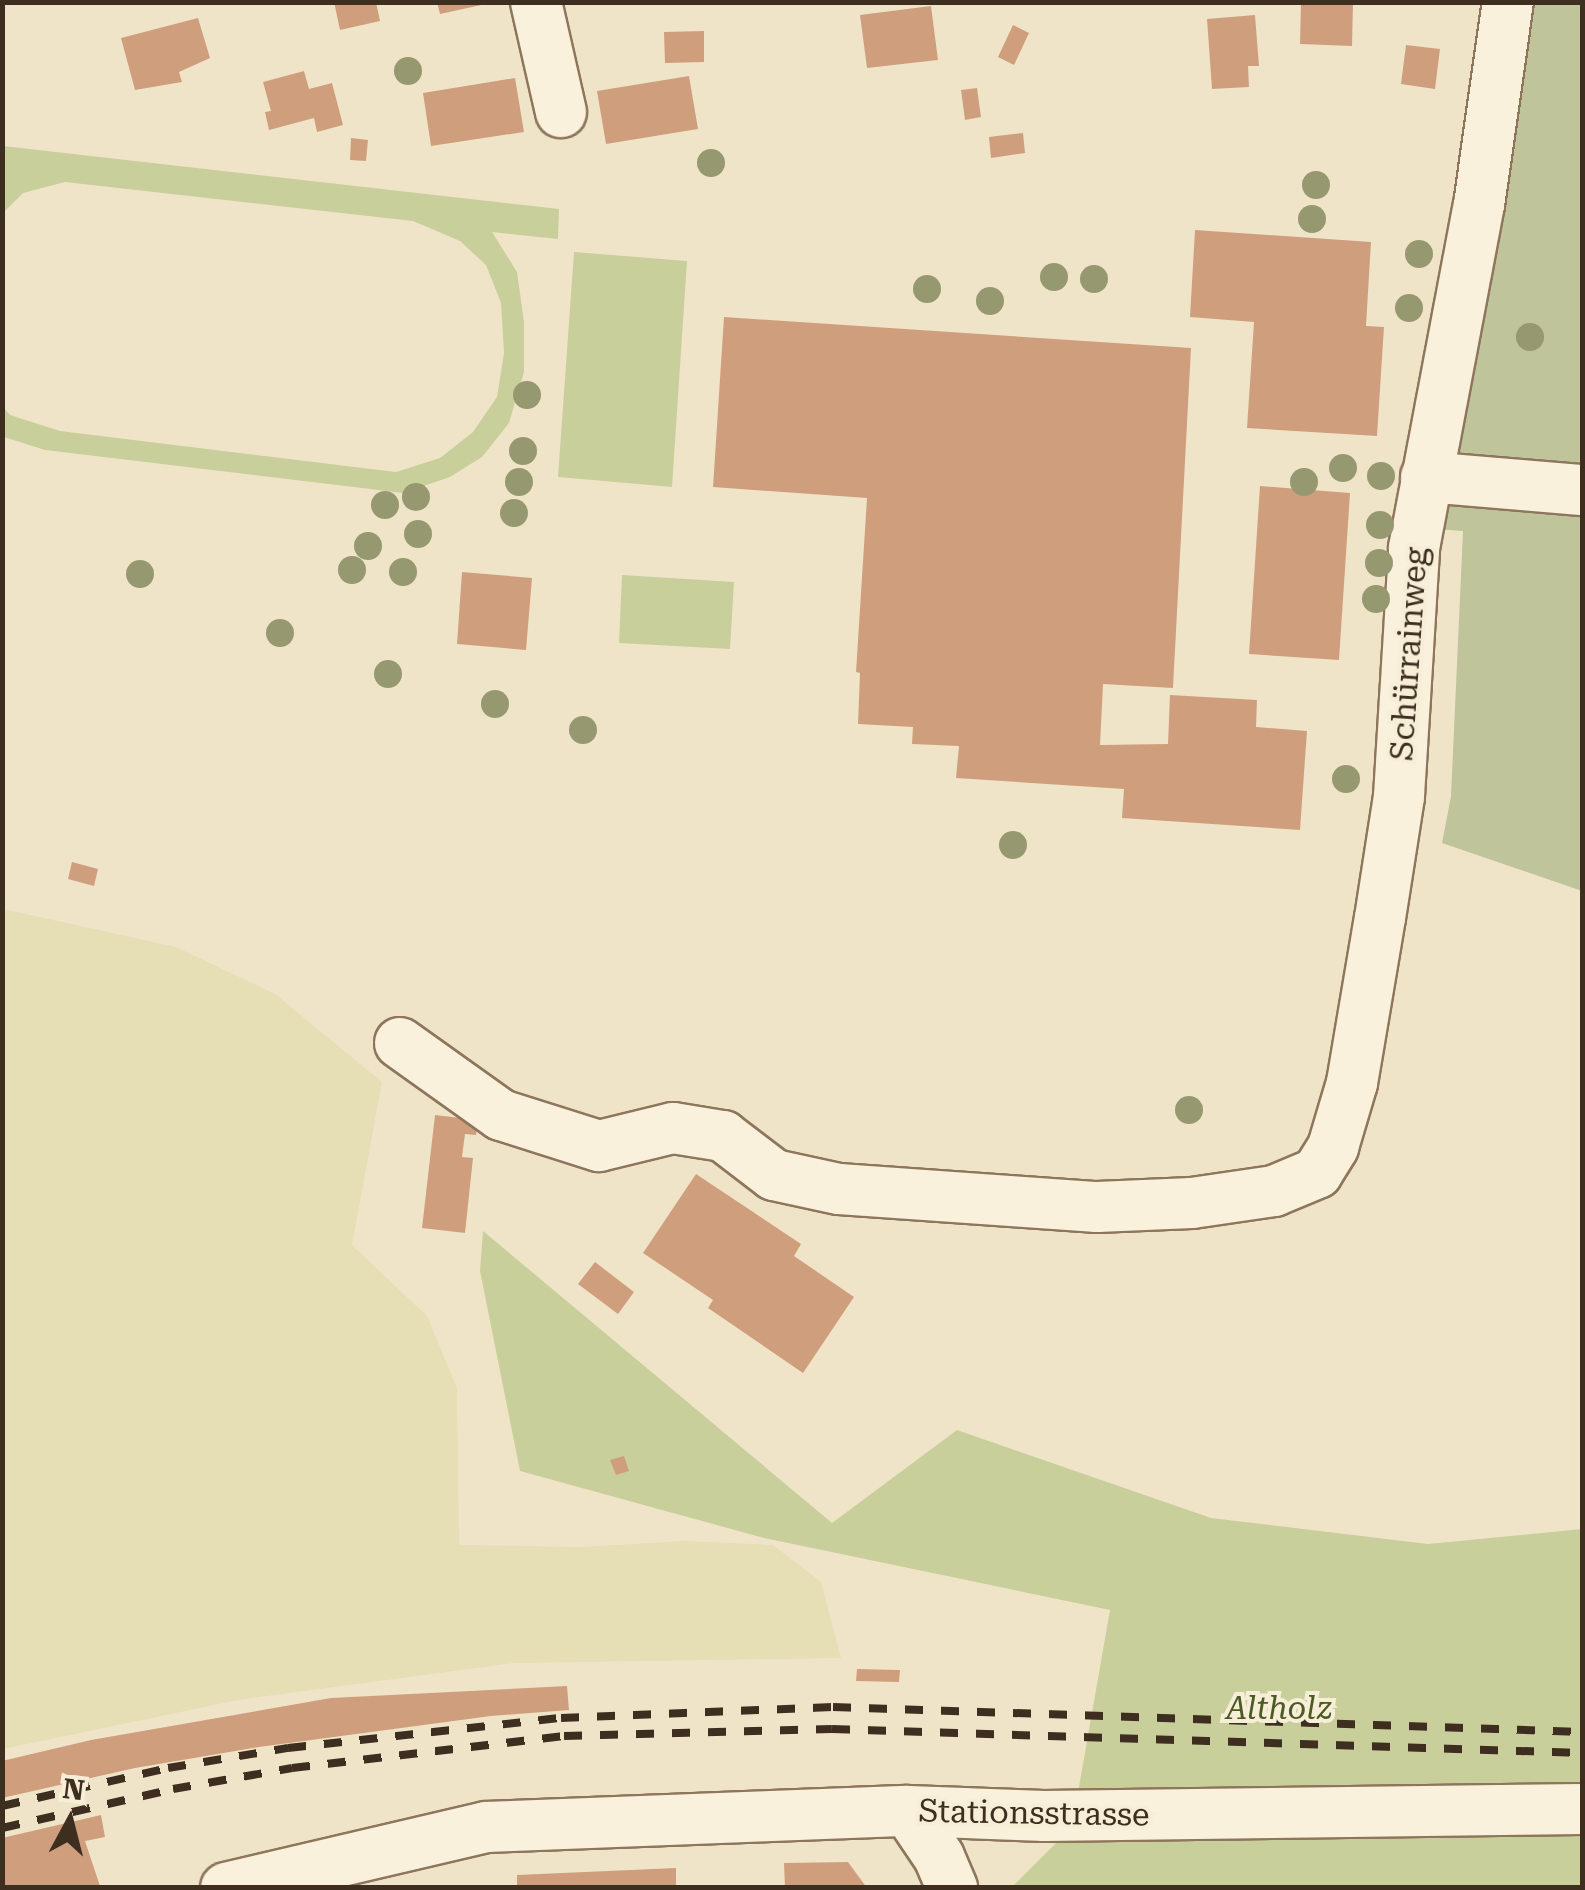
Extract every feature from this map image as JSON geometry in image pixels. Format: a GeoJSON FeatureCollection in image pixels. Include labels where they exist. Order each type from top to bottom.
{"type":"FeatureCollection","features":[{"type":"Feature","properties":{"kind":"street"},"geometry":{"type":"LineString","coordinates":[[536,2],[561,112]]}},
{"type":"Feature","properties":{"kind":"street","name":"Schürrainweg"},"geometry":{"type":"LineString","coordinates":[[400,1044],[501,1115],[599,1146],[673,1128],[723,1136],[774,1175],[839,1189],[1097,1207],[1192,1203],[1274,1191],[1318,1173],[1333,1147],[1352,1083],[1380,918],[1399,796],[1414,548],[1479,206],[1508,2]]}},
{"type":"Feature","properties":{"kind":"street"},"geometry":{"type":"LineString","coordinates":[[1426,477],[1582,490]]}},
{"type":"Feature","properties":{"kind":"street","name":"Stationsstrasse"},"geometry":{"type":"LineString","coordinates":[[226,1888],[486,1827],[908,1811],[1044,1816],[1582,1809]]}},
{"type":"Feature","properties":{"kind":"street"},"geometry":{"type":"LineString","coordinates":[[908,1811],[939,1856],[952,1888]]}},
{"type":"Feature","properties":{"kind":"shaded area"},"geometry":{"type":"Polygon","coordinates":[[[3,909],[176,947],[275,994],[382,1082],[352,1245],[427,1316],[457,1388],[459,1545],[581,1547],[685,1541],[773,1545],[821,1582],[841,1658],[514,1663],[238,1700],[3,1749],[3,909]]]}},
{"type":"Feature","properties":{"kind":"green space"},"geometry":{"type":"Polygon","coordinates":[[[1523,3],[1582,3],[1582,891],[1442,843],[1451,796],[1463,531],[1435,529],[1523,3]]]}},
{"type":"Feature","properties":{"kind":"green space"},"geometry":{"type":"Polygon","coordinates":[[[3,146],[559,209],[558,239],[492,232],[517,272],[524,322],[524,372],[509,423],[482,457],[450,477],[403,493],[45,450],[4,437],[3,407],[10,415],[60,431],[396,472],[440,458],[473,432],[497,397],[504,353],[501,303],[486,265],[460,241],[413,221],[65,182],[23,193],[3,213],[3,146]]]}},
{"type":"Feature","properties":{"kind":"green space"},"geometry":{"type":"Polygon","coordinates":[[[574,252],[687,261],[672,487],[558,477],[574,252]]]}},
{"type":"Feature","properties":{"kind":"green space"},"geometry":{"type":"Polygon","coordinates":[[[622,575],[734,582],[730,649],[619,643],[622,575]]]}},
{"type":"Feature","properties":{"kind":"green space","name":"Altholz"},"geometry":{"type":"Polygon","coordinates":[[[483,1231],[832,1523],[957,1430],[1211,1518],[1428,1544],[1582,1529],[1582,1887],[1012,1887],[1072,1827],[1110,1610],[764,1538],[520,1471],[480,1271],[483,1231]]]}},
{"type":"Feature","properties":{"kind":"building"},"geometry":{"type":"Polygon","coordinates":[[[334,2],[376,2],[380,21],[340,30],[334,2]]]}},
{"type":"Feature","properties":{"kind":"building"},"geometry":{"type":"Polygon","coordinates":[[[437,2],[486,2],[486,4],[440,14],[437,2]]]}},
{"type":"Feature","properties":{"kind":"building"},"geometry":{"type":"Polygon","coordinates":[[[1301,2],[1353,2],[1352,46],[1300,44],[1301,2]]]}},
{"type":"Feature","properties":{"kind":"building"},"geometry":{"type":"Polygon","coordinates":[[[931,6],[938,60],[867,68],[860,15],[931,6]]]}},
{"type":"Feature","properties":{"kind":"building"},"geometry":{"type":"Polygon","coordinates":[[[1255,15],[1259,66],[1248,66],[1249,87],[1212,89],[1207,19],[1255,15]]]}},
{"type":"Feature","properties":{"kind":"building"},"geometry":{"type":"Polygon","coordinates":[[[198,18],[210,58],[179,72],[182,82],[135,90],[121,38],[198,18]]]}},
{"type":"Feature","properties":{"kind":"building"},"geometry":{"type":"Polygon","coordinates":[[[1013,25],[1029,33],[1014,65],[998,57],[1013,25]]]}},
{"type":"Feature","properties":{"kind":"building"},"geometry":{"type":"Polygon","coordinates":[[[704,31],[704,62],[665,63],[664,32],[704,31]]]}},
{"type":"Feature","properties":{"kind":"building"},"geometry":{"type":"Polygon","coordinates":[[[1406,45],[1440,49],[1435,89],[1401,84],[1406,45]]]}},
{"type":"Feature","properties":{"kind":"building"},"geometry":{"type":"Polygon","coordinates":[[[304,71],[309,89],[332,83],[343,125],[317,132],[314,118],[269,130],[265,112],[271,111],[263,82],[304,71]]]}},
{"type":"Feature","properties":{"kind":"building"},"geometry":{"type":"Polygon","coordinates":[[[689,76],[698,129],[606,144],[597,91],[689,76]]]}},
{"type":"Feature","properties":{"kind":"building"},"geometry":{"type":"Polygon","coordinates":[[[515,78],[524,132],[431,146],[423,93],[515,78]]]}},
{"type":"Feature","properties":{"kind":"building"},"geometry":{"type":"Polygon","coordinates":[[[977,88],[981,117],[965,120],[961,90],[977,88]]]}},
{"type":"Feature","properties":{"kind":"building"},"geometry":{"type":"Polygon","coordinates":[[[1023,133],[1025,153],[991,158],[989,137],[1023,133]]]}},
{"type":"Feature","properties":{"kind":"building"},"geometry":{"type":"Polygon","coordinates":[[[351,138],[368,140],[366,161],[350,160],[351,138]]]}},
{"type":"Feature","properties":{"kind":"building"},"geometry":{"type":"Polygon","coordinates":[[[1195,230],[1371,242],[1366,326],[1384,327],[1377,436],[1247,428],[1254,322],[1190,317],[1195,230]]]}},
{"type":"Feature","properties":{"kind":"building"},"geometry":{"type":"Polygon","coordinates":[[[724,317],[1191,348],[1173,688],[1103,684],[1100,745],[1168,744],[1170,695],[1257,700],[1256,727],[1307,731],[1300,830],[1122,818],[1124,789],[956,778],[959,746],[912,744],[913,727],[858,724],[860,673],[856,672],[867,498],[713,487],[724,317]]]}},
{"type":"Feature","properties":{"kind":"building"},"geometry":{"type":"Polygon","coordinates":[[[1260,486],[1350,493],[1339,660],[1249,654],[1260,486]]]}},
{"type":"Feature","properties":{"kind":"building"},"geometry":{"type":"Polygon","coordinates":[[[462,572],[532,578],[526,650],[457,644],[462,572]]]}},
{"type":"Feature","properties":{"kind":"building"},"geometry":{"type":"Polygon","coordinates":[[[72,862],[98,869],[94,886],[68,879],[72,862]]]}},
{"type":"Feature","properties":{"kind":"building"},"geometry":{"type":"Polygon","coordinates":[[[435,1115],[478,1120],[476,1135],[465,1134],[462,1157],[473,1158],[465,1233],[422,1228],[435,1115]]]}},
{"type":"Feature","properties":{"kind":"building"},"geometry":{"type":"Polygon","coordinates":[[[696,1174],[801,1244],[794,1256],[854,1297],[803,1373],[708,1308],[713,1300],[643,1253],[696,1174]]]}},
{"type":"Feature","properties":{"kind":"building"},"geometry":{"type":"Polygon","coordinates":[[[595,1262],[634,1292],[618,1314],[578,1284],[595,1262]]]}},
{"type":"Feature","properties":{"kind":"building"},"geometry":{"type":"Polygon","coordinates":[[[624,1456],[629,1471],[616,1475],[610,1460],[624,1456]]]}},
{"type":"Feature","properties":{"kind":"building"},"geometry":{"type":"Polygon","coordinates":[[[857,1669],[900,1670],[899,1682],[856,1681],[857,1669]]]}},
{"type":"Feature","properties":{"kind":"building"},"geometry":{"type":"Polygon","coordinates":[[[567,1686],[569,1710],[491,1716],[259,1747],[135,1768],[2,1798],[2,1761],[91,1740],[331,1698],[567,1686]]]}},
{"type":"Feature","properties":{"kind":"building"},"geometry":{"type":"Polygon","coordinates":[[[101,1815],[105,1837],[85,1841],[100,1886],[2,1888],[2,1838],[101,1815]]]}},
{"type":"Feature","properties":{"kind":"building"},"geometry":{"type":"Polygon","coordinates":[[[848,1862],[867,1888],[785,1888],[784,1863],[848,1862]]]}},
{"type":"Feature","properties":{"kind":"building"},"geometry":{"type":"Polygon","coordinates":[[[676,1868],[676,1888],[517,1888],[517,1875],[676,1868]]]}},
{"type":"Feature","properties":{"kind":"railway"},"geometry":{"type":"LineString","coordinates":[[2,1806],[168,1768],[288,1748],[561,1718],[833,1707],[1582,1732]]}},
{"type":"Feature","properties":{"kind":"railway"},"geometry":{"type":"LineString","coordinates":[[2,1828],[173,1789],[292,1768],[564,1736],[832,1729],[1582,1753]]}}]}
